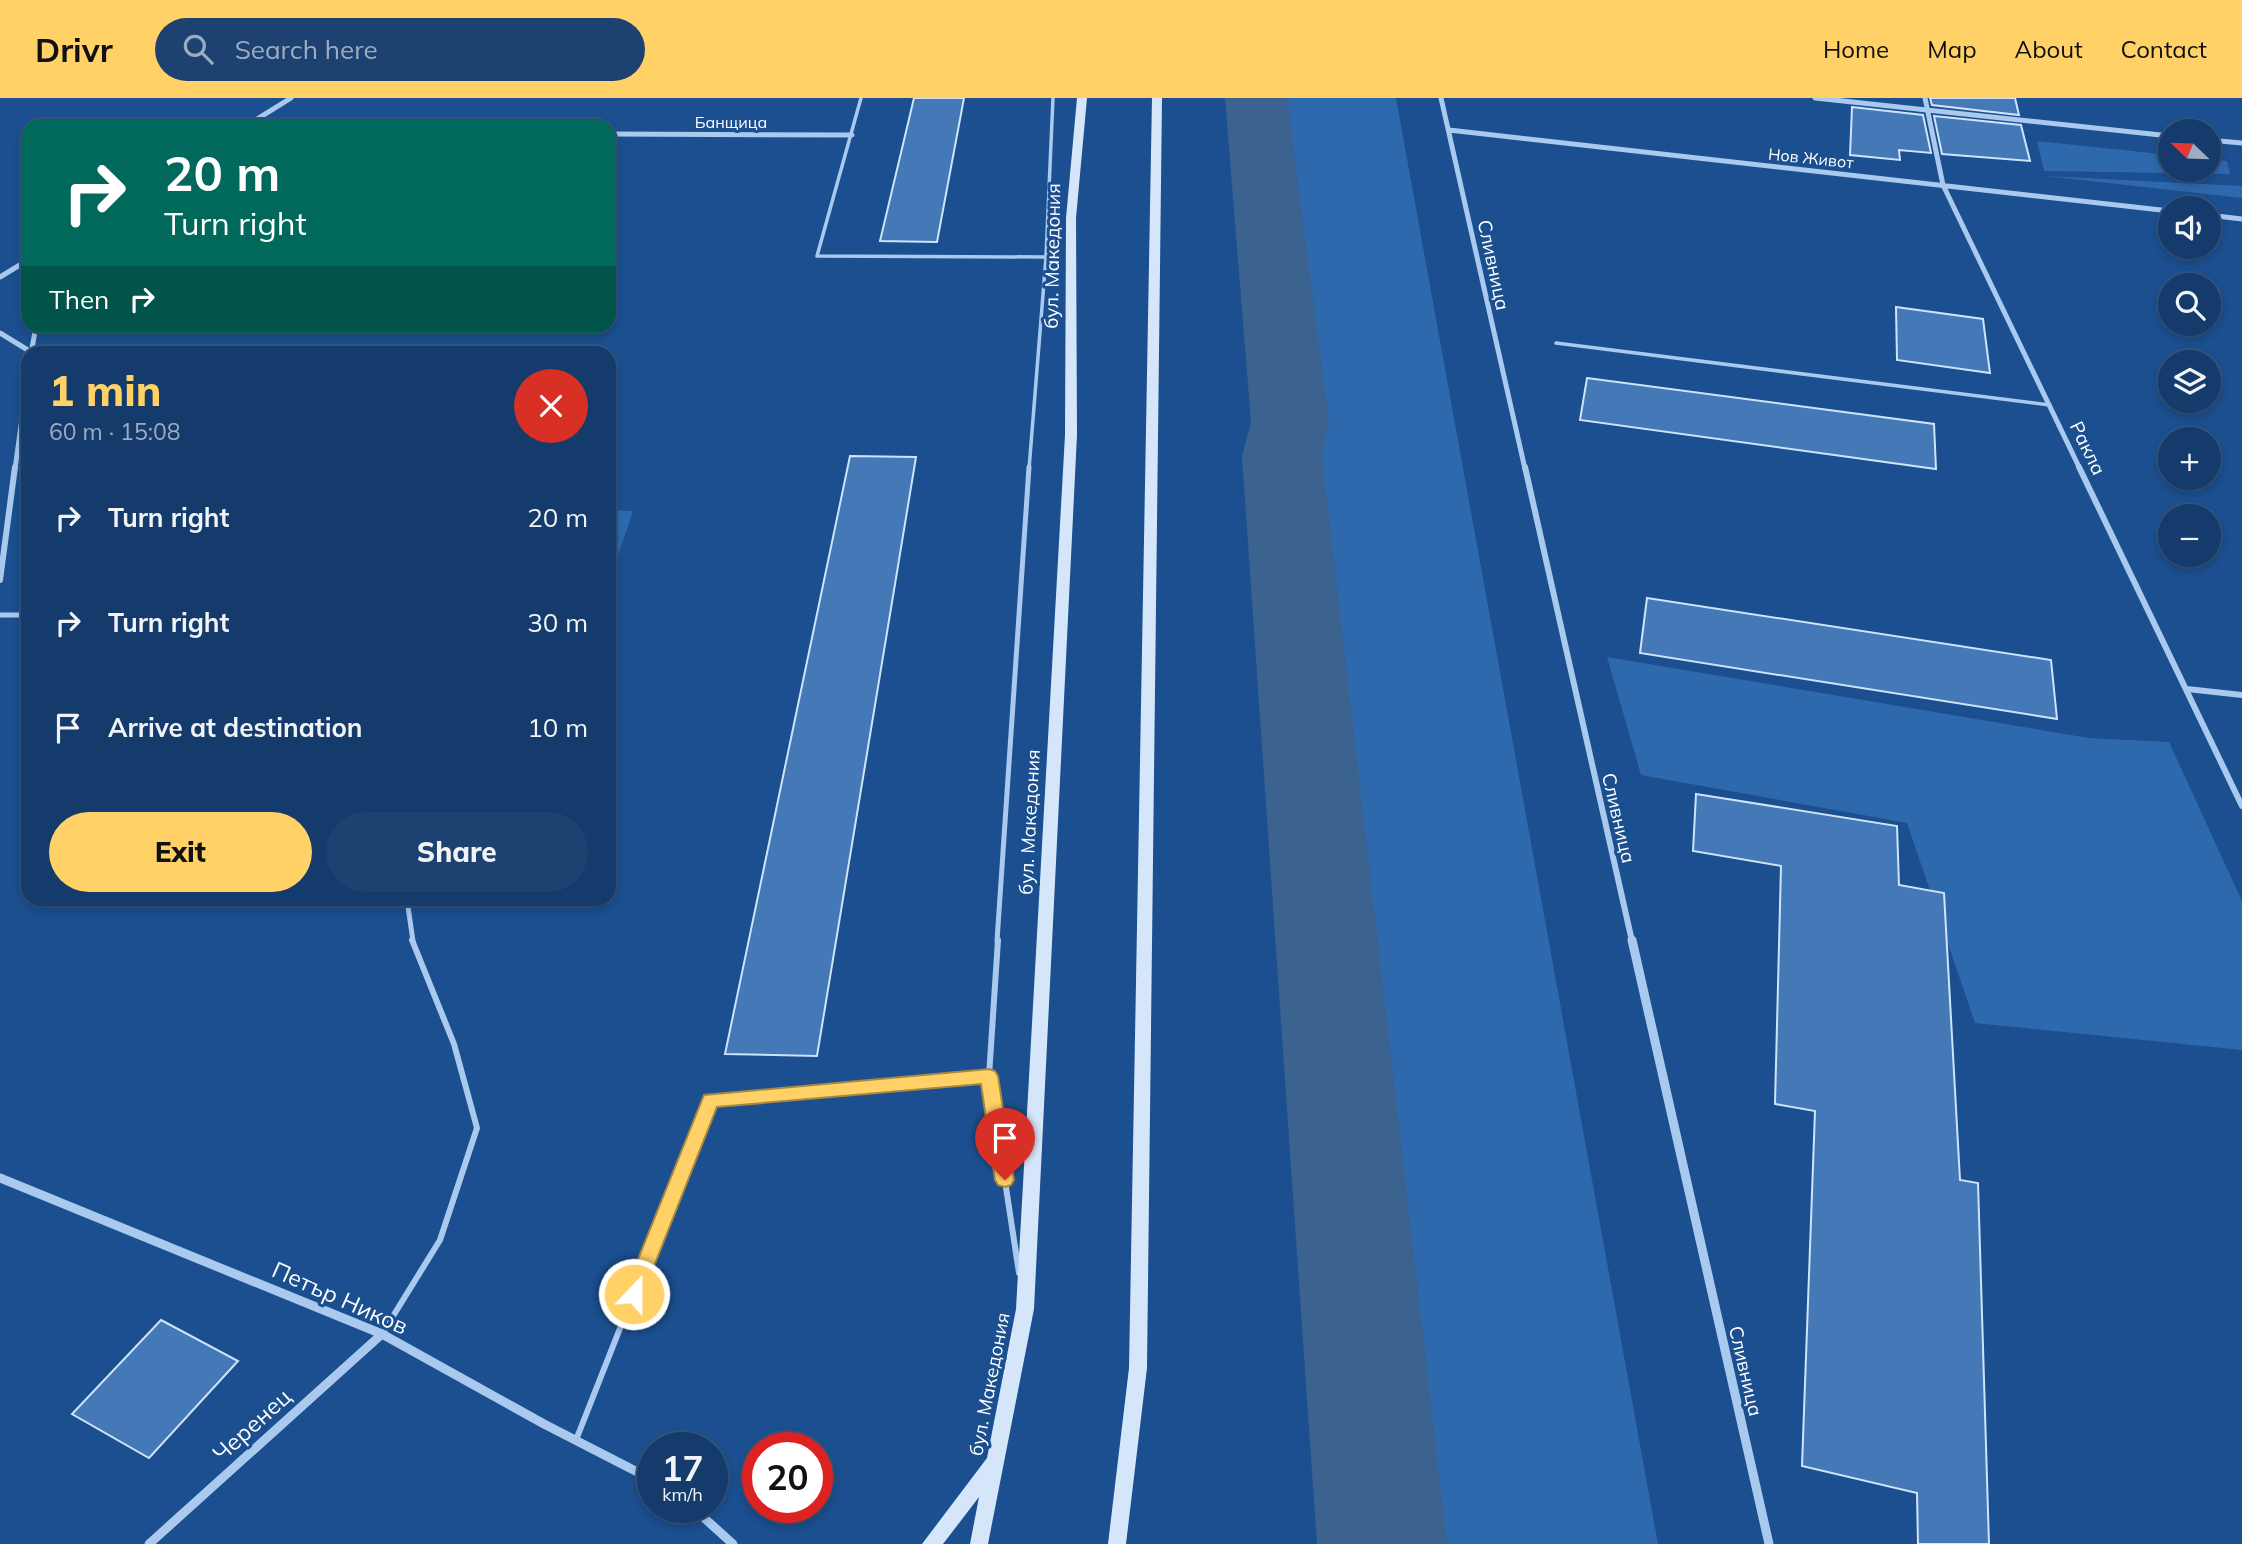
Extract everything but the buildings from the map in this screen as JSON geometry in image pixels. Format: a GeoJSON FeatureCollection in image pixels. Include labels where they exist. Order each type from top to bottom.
{"type":"FeatureCollection","features":[{"type":"Feature","properties":{"kind":"street"},"geometry":{"type":"LineString","coordinates":[[258,119],[291,98]]}},
{"type":"Feature","properties":{"kind":"street","name":"бул. Македония"},"geometry":{"type":"LineString","coordinates":[[979,1544],[1025,1309],[1071,435],[1071,218],[1082,98]]}},
{"type":"Feature","properties":{"kind":"street"},"geometry":{"type":"LineString","coordinates":[[1117,1544],[1138,1368],[1157,98]]}},
{"type":"Feature","properties":{"kind":"street","name":"Сливница"},"geometry":{"type":"LineString","coordinates":[[1441,98],[1769,1544]]}},
{"type":"Feature","properties":{"kind":"street"},"geometry":{"type":"LineString","coordinates":[[1815,98],[2158,135]]}},
{"type":"Feature","properties":{"kind":"street","name":"Ракла"},"geometry":{"type":"LineString","coordinates":[[1925,98],[1943,185],[2242,806]]}},
{"type":"Feature","properties":{"kind":"street","name":"Нов Живот"},"geometry":{"type":"LineString","coordinates":[[1449,130],[2158,210]]}},
{"type":"Feature","properties":{"kind":"street","name":"Банщица"},"geometry":{"type":"LineString","coordinates":[[616,134],[852,135]]}},
{"type":"Feature","properties":{"kind":"street"},"geometry":{"type":"LineString","coordinates":[[2221,141],[2242,143]]}},
{"type":"Feature","properties":{"kind":"street"},"geometry":{"type":"LineString","coordinates":[[2221,217],[2242,219]]}},
{"type":"Feature","properties":{"kind":"street"},"geometry":{"type":"LineString","coordinates":[[0,277],[21,264]]}},
{"type":"Feature","properties":{"kind":"street"},"geometry":{"type":"LineString","coordinates":[[0,333],[21,347]]}},
{"type":"Feature","properties":{"kind":"street"},"geometry":{"type":"LineString","coordinates":[[0,580],[21,426]]}},
{"type":"Feature","properties":{"kind":"street"},"geometry":{"type":"LineString","coordinates":[[2187,689],[2242,695]]}},
{"type":"Feature","properties":{"kind":"street","name":"Петър Ников"},"geometry":{"type":"LineString","coordinates":[[0,1178],[382,1334],[637,1472]]}},
{"type":"Feature","properties":{"kind":"street","name":"Черенец"},"geometry":{"type":"LineString","coordinates":[[149,1544],[382,1334]]}},
{"type":"Feature","properties":{"kind":"street"},"geometry":{"type":"LineString","coordinates":[[931,1544],[996,1460]]}},
{"type":"Feature","properties":{"kind":"street"},"geometry":{"type":"LineString","coordinates":[[710,1523],[733,1544]]}},
{"type":"Feature","properties":{"kind":"lane"},"geometry":{"type":"LineString","coordinates":[[861,98],[817,256],[1046,257]]}},
{"type":"Feature","properties":{"kind":"lane"},"geometry":{"type":"LineString","coordinates":[[1025,1309],[989,1076],[1021,568],[1046,257],[1053,98]]}},
{"type":"Feature","properties":{"kind":"lane"},"geometry":{"type":"LineString","coordinates":[[1556,343],[2050,405]]}},
{"type":"Feature","properties":{"kind":"lane"},"geometry":{"type":"LineString","coordinates":[[0,615],[21,615]]}},
{"type":"Feature","properties":{"kind":"lane"},"geometry":{"type":"LineString","coordinates":[[382,1334],[440,1240],[477,1128],[454,1044],[411,936],[408,906]]}},
{"type":"Feature","properties":{"kind":"lane"},"geometry":{"type":"LineString","coordinates":[[576,1440],[710,1100],[989,1076]]}},
{"type":"Feature","properties":{"kind":"shaded area"},"geometry":{"type":"Polygon","coordinates":[[[1251,98],[1396,98],[1658,1544],[1382,1544],[1251,98]]]}},
{"type":"Feature","properties":{"kind":"shaded area"},"geometry":{"type":"Polygon","coordinates":[[[2037,141],[2158,154],[2158,173],[2044,171],[2037,141]]]}},
{"type":"Feature","properties":{"kind":"shaded area"},"geometry":{"type":"Polygon","coordinates":[[[2221,160],[2227,161],[2230,174],[2221,174],[2221,160]]]}},
{"type":"Feature","properties":{"kind":"shaded area"},"geometry":{"type":"Polygon","coordinates":[[[2046,176],[2242,186],[2242,198],[2046,176]]]}},
{"type":"Feature","properties":{"kind":"shaded area"},"geometry":{"type":"Polygon","coordinates":[[[616,510],[633,511],[616,561],[616,510]]]}},
{"type":"Feature","properties":{"kind":"shaded area"},"geometry":{"type":"Polygon","coordinates":[[[1607,657],[2089,738],[2169,742],[2242,901],[2242,1050],[1975,1023],[1907,823],[1641,775],[1607,657]]]}},
{"type":"Feature","properties":{"kind":"waterway"},"geometry":{"type":"LineString","coordinates":[[1256,98],[1290,422],[1282,456],[1382,1544]]}},
{"type":"Feature","properties":{"kind":"route"},"geometry":{"type":"LineString","coordinates":[[634,1294],[710,1100],[989,1076],[1005,1180]]}}]}
